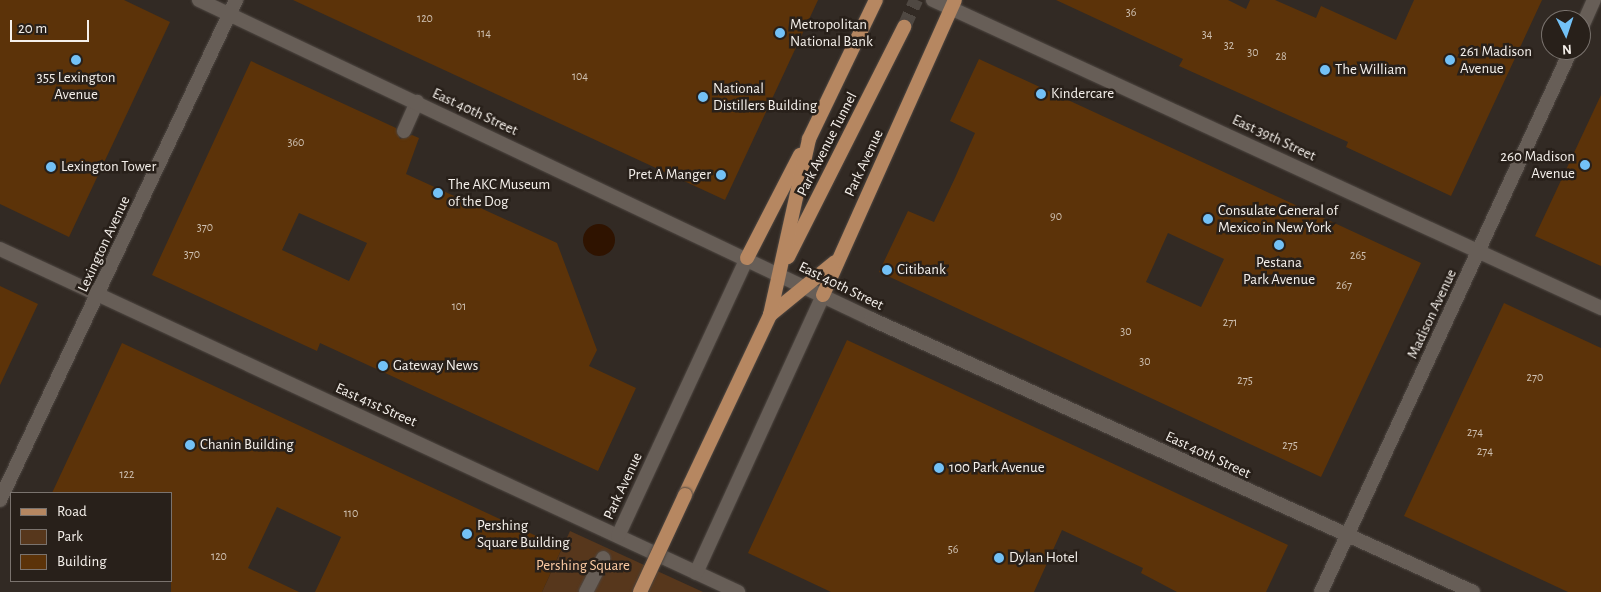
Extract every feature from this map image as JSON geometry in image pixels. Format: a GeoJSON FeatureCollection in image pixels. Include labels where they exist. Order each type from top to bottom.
{"type":"FeatureCollection","features":[{"type":"Feature","properties":{"kind":"main road","name":"Park Avenue"},"geometry":{"type":"LineString","coordinates":[[640,592],[770,315],[809,139],[876,0]]}},
{"type":"Feature","properties":{"kind":"main road","name":"Park Avenue"},"geometry":{"type":"LineString","coordinates":[[770,315],[806,287],[836,260],[953,4]]}},
{"type":"Feature","properties":{"kind":"main road","name":"Park Avenue Tunnel"},"geometry":{"type":"LineString","coordinates":[[779,274],[904,28]]}},
{"type":"Feature","properties":{"kind":"main road"},"geometry":{"type":"LineString","coordinates":[[747,258],[809,139]]}},
{"type":"Feature","properties":{"kind":"main road"},"geometry":{"type":"LineString","coordinates":[[823,295],[836,260]]}},
{"type":"Feature","properties":{"kind":"street","name":"East 40th Street"},"geometry":{"type":"LineString","coordinates":[[199,0],[823,295],[1347,537],[1473,592]]}},
{"type":"Feature","properties":{"kind":"street","name":"Lexington Avenue"},"geometry":{"type":"LineString","coordinates":[[0,500],[236,0]]}},
{"type":"Feature","properties":{"kind":"street","name":"East 39th Street"},"geometry":{"type":"LineString","coordinates":[[933,0],[953,4],[1601,308]]}},
{"type":"Feature","properties":{"kind":"street","name":"Madison Avenue"},"geometry":{"type":"LineString","coordinates":[[1321,592],[1566,60]]}},
{"type":"Feature","properties":{"kind":"street"},"geometry":{"type":"LineString","coordinates":[[404,131],[417,102]]}},
{"type":"Feature","properties":{"kind":"street","name":"East 41st Street"},"geometry":{"type":"LineString","coordinates":[[0,249],[738,592]]}},
{"type":"Feature","properties":{"kind":"street","name":"Park Avenue"},"geometry":{"type":"LineString","coordinates":[[618,536],[747,258]]}},
{"type":"Feature","properties":{"kind":"street"},"geometry":{"type":"LineString","coordinates":[[696,572],[823,295]]}},
{"type":"Feature","properties":{"kind":"street"},"geometry":{"type":"LineString","coordinates":[[586,592],[603,558]]}},
{"type":"Feature","properties":{"kind":"green space","name":"Pershing Square"},"geometry":{"type":"Polygon","coordinates":[[[570,531],[703,592],[542,592],[570,531]]]}},
{"type":"Feature","properties":{"kind":"shaded area"},"geometry":{"type":"Polygon","coordinates":[[[599,224],[605,225],[610,229],[614,234],[614,246],[610,251],[605,255],[599,256],[593,255],[588,251],[584,246],[583,240],[584,234],[588,229],[593,225],[599,224]]]}},
{"type":"Feature","properties":{"kind":"building"},"geometry":{"type":"Polygon","coordinates":[[[0,0],[124,0],[170,22],[69,237],[0,204],[0,0]]]}},
{"type":"Feature","properties":{"kind":"building"},"geometry":{"type":"Polygon","coordinates":[[[293,0],[818,0],[725,200],[293,0]]]}},
{"type":"Feature","properties":{"kind":"building"},"geometry":{"type":"Polygon","coordinates":[[[1056,0],[1228,0],[1246,9],[1250,0],[1275,0],[1316,18],[1321,6],[1396,40],[1414,0],[1542,0],[1451,196],[1346,147],[1348,142],[1179,66],[1183,59],[1056,0]]]}},
{"type":"Feature","properties":{"kind":"building"},"geometry":{"type":"Polygon","coordinates":[[[979,59],[1421,263],[1321,477],[879,272],[908,211],[934,222],[955,178],[975,133],[950,121],[979,59]],[[1168,233],[1146,282],[1201,307],[1224,259],[1168,233]]]}},
{"type":"Feature","properties":{"kind":"building"},"geometry":{"type":"Polygon","coordinates":[[[251,61],[396,128],[400,139],[412,135],[419,138],[406,174],[557,243],[597,350],[589,366],[636,388],[598,471],[320,343],[317,351],[152,275],[251,61]],[[299,213],[282,250],[349,281],[367,243],[299,213]]]}},
{"type":"Feature","properties":{"kind":"building","name":"260 Madison Avenue"},"geometry":{"type":"Polygon","coordinates":[[[1601,95],[1601,266],[1535,236],[1601,95]]]}},
{"type":"Feature","properties":{"kind":"building"},"geometry":{"type":"Polygon","coordinates":[[[0,286],[38,304],[0,385],[0,286]]]}},
{"type":"Feature","properties":{"kind":"building"},"geometry":{"type":"Polygon","coordinates":[[[1504,303],[1601,348],[1601,592],[1568,592],[1404,516],[1504,303]]]}},
{"type":"Feature","properties":{"kind":"building","name":"100 Park Avenue"},"geometry":{"type":"Polygon","coordinates":[[[847,340],[1288,545],[1266,592],[1177,592],[1141,573],[1143,568],[1062,530],[1034,592],[831,592],[748,553],[847,340]]]}},
{"type":"Feature","properties":{"kind":"building"},"geometry":{"type":"Polygon","coordinates":[[[122,343],[562,548],[542,592],[315,592],[341,537],[277,507],[248,568],[299,592],[171,592],[172,492],[52,492],[122,343]]]}},
{"type":"Feature","properties":{"kind":"tunnel"},"geometry":{"type":"LineString","coordinates":[[904,27],[916,0]]}},
{"type":"Feature","properties":{"kind":"place","name":"Metropolitan National Bank"},"geometry":{"type":"Point","coordinates":[780,33]}},
{"type":"Feature","properties":{"kind":"place","name":"355 Lexington Avenue"},"geometry":{"type":"Point","coordinates":[76,60]}},
{"type":"Feature","properties":{"kind":"place","name":"261 Madison Avenue"},"geometry":{"type":"Point","coordinates":[1450,60]}},
{"type":"Feature","properties":{"kind":"place","name":"The William"},"geometry":{"type":"Point","coordinates":[1325,70]}},
{"type":"Feature","properties":{"kind":"place","name":"Kindercare"},"geometry":{"type":"Point","coordinates":[1041,94]}},
{"type":"Feature","properties":{"kind":"place","name":"National Distillers Building"},"geometry":{"type":"Point","coordinates":[703,97]}},
{"type":"Feature","properties":{"kind":"place","name":"260 Madison Avenue"},"geometry":{"type":"Point","coordinates":[1585,165]}},
{"type":"Feature","properties":{"kind":"place","name":"Lexington Tower"},"geometry":{"type":"Point","coordinates":[51,167]}},
{"type":"Feature","properties":{"kind":"place","name":"Pret A Manger"},"geometry":{"type":"Point","coordinates":[721,175]}},
{"type":"Feature","properties":{"kind":"place","name":"The AKC Museum of the Dog"},"geometry":{"type":"Point","coordinates":[438,193]}},
{"type":"Feature","properties":{"kind":"place","name":"Consulate General of Mexico in New York"},"geometry":{"type":"Point","coordinates":[1208,219]}},
{"type":"Feature","properties":{"kind":"place","name":"Pestana Park Avenue"},"geometry":{"type":"Point","coordinates":[1279,245]}},
{"type":"Feature","properties":{"kind":"place","name":"Citibank"},"geometry":{"type":"Point","coordinates":[887,270]}},
{"type":"Feature","properties":{"kind":"place","name":"Gateway News"},"geometry":{"type":"Point","coordinates":[383,366]}},
{"type":"Feature","properties":{"kind":"place","name":"Chanin Building"},"geometry":{"type":"Point","coordinates":[190,445]}},
{"type":"Feature","properties":{"kind":"place","name":"100 Park Avenue"},"geometry":{"type":"Point","coordinates":[939,468]}},
{"type":"Feature","properties":{"kind":"place","name":"Pershing Square Building"},"geometry":{"type":"Point","coordinates":[467,534]}},
{"type":"Feature","properties":{"kind":"place","name":"Dylan Hotel"},"geometry":{"type":"Point","coordinates":[999,558]}}]}
